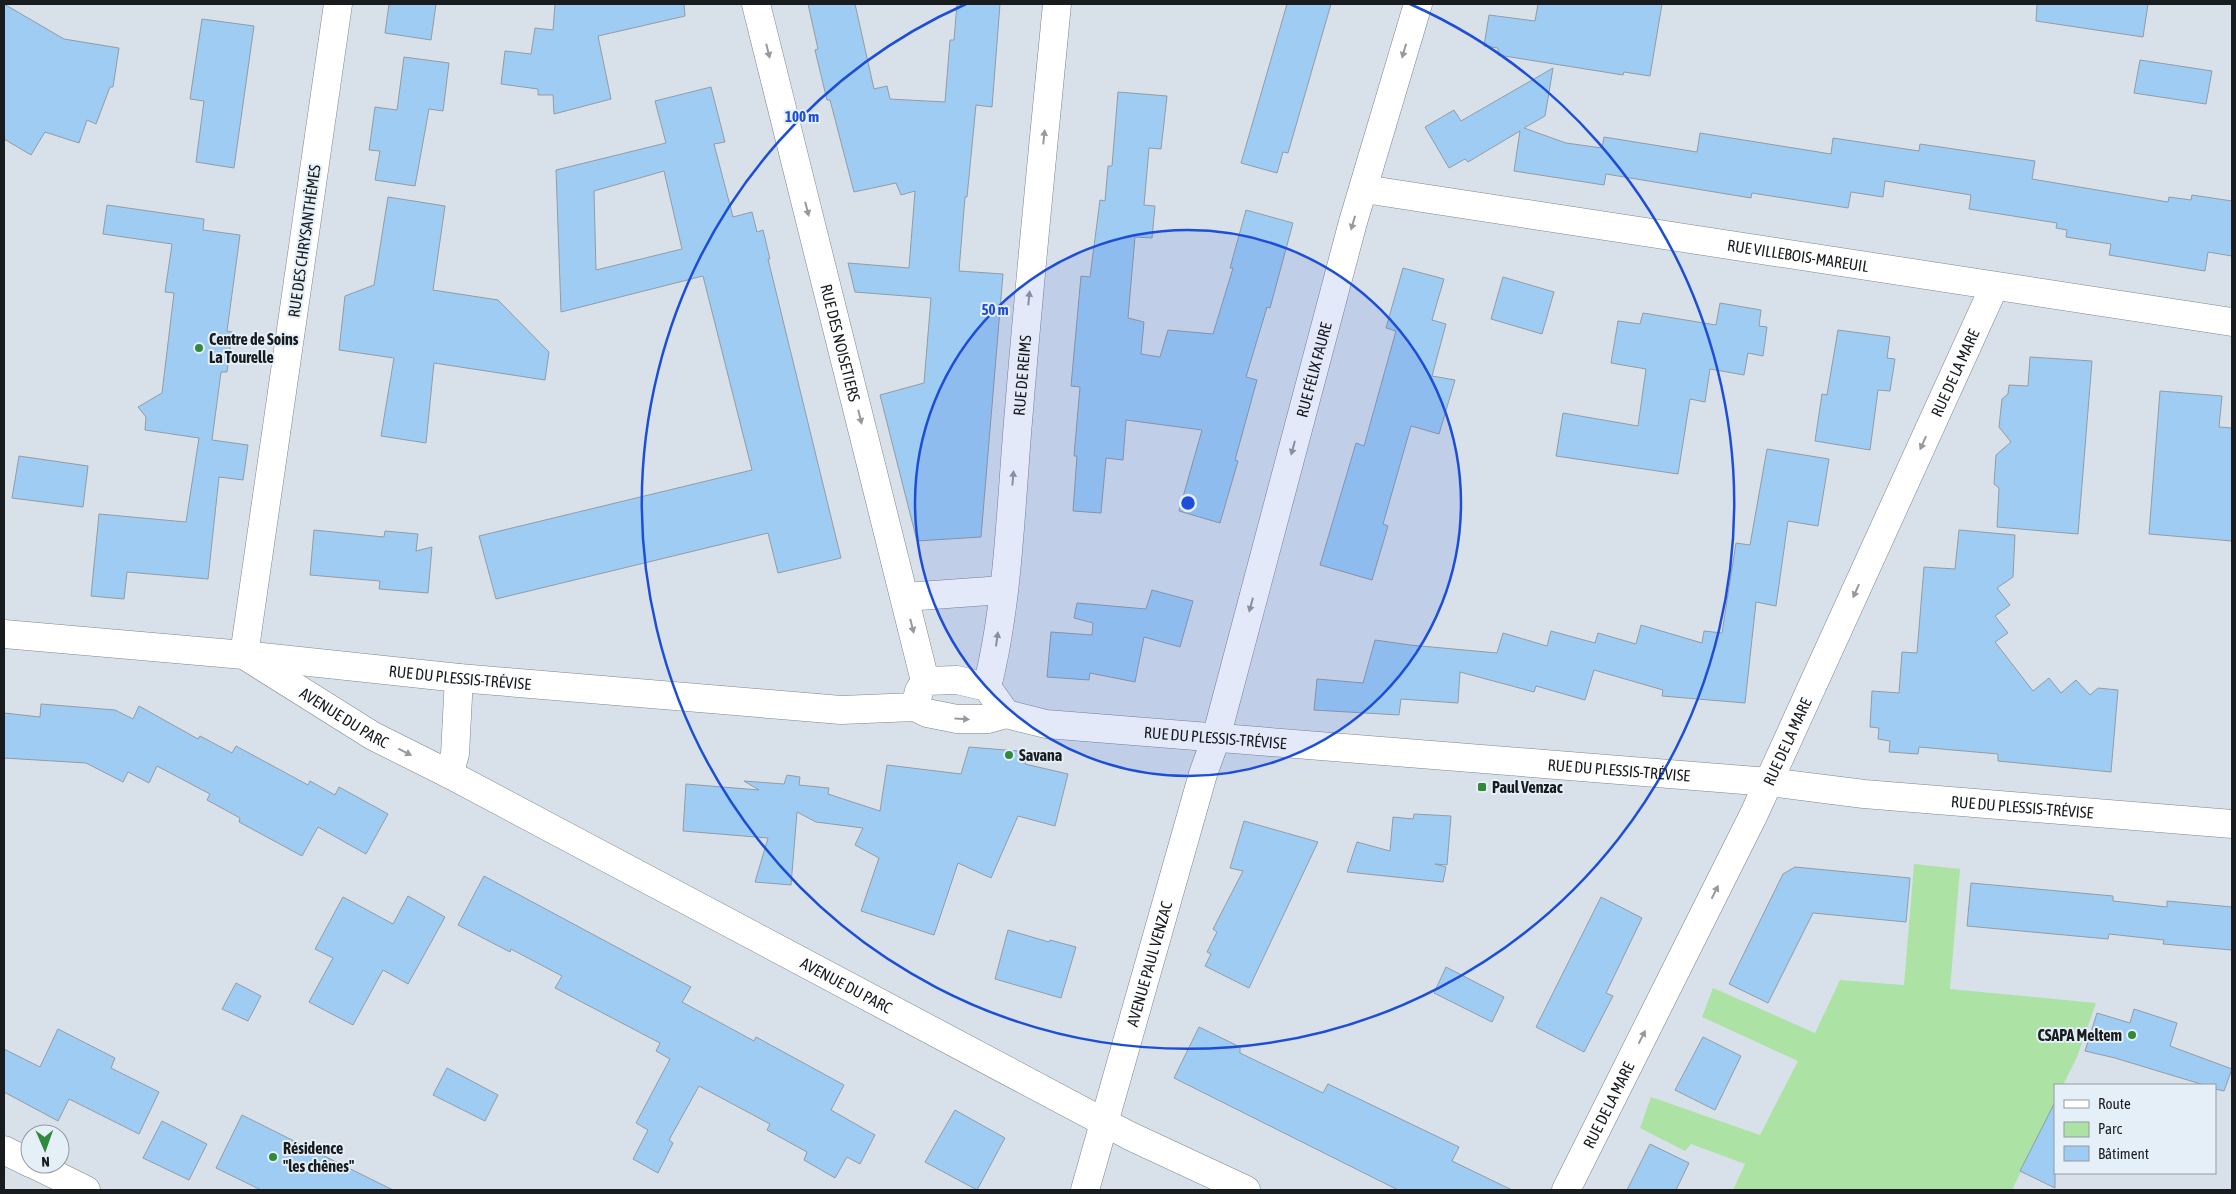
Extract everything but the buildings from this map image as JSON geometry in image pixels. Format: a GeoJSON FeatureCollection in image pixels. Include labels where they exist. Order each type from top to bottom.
{"type":"FeatureCollection","features":[{"type":"Feature","properties":{"kind":"street","name":"RUE DES CHRYSANTHÈMES"},"geometry":{"type":"LineString","coordinates":[[244,655],[338,4]]}},
{"type":"Feature","properties":{"kind":"street","name":"RUE DES NOISETIERS"},"geometry":{"type":"LineString","coordinates":[[756,4],[925,681]]}},
{"type":"Feature","properties":{"kind":"street","name":"RUE DE REIMS"},"geometry":{"type":"LineString","coordinates":[[988,687],[994,663],[1003,590],[1057,4]]}},
{"type":"Feature","properties":{"kind":"street","name":"RUE FÉLIX FAURE"},"geometry":{"type":"LineString","coordinates":[[1216,738],[1350,232],[1418,4]]}},
{"type":"Feature","properties":{"kind":"street","name":"RUE VILLEBOIS-MAREUIL"},"geometry":{"type":"LineString","coordinates":[[1364,189],[2232,322]]}},
{"type":"Feature","properties":{"kind":"street","name":"RUE DE LA MARE"},"geometry":{"type":"LineString","coordinates":[[1566,1190],[1769,782],[1994,287]]}},
{"type":"Feature","properties":{"kind":"street"},"geometry":{"type":"LineString","coordinates":[[905,597],[1003,590]]}},
{"type":"Feature","properties":{"kind":"street","name":"RUE DU PLESSIS-TRÉVISE"},"geometry":{"type":"LineString","coordinates":[[4,634],[244,655],[459,678],[841,710],[915,707],[927,714],[957,719],[988,719],[1006,714],[1046,724],[1769,782],[1864,794],[2232,824]]}},
{"type":"Feature","properties":{"kind":"street","name":"AVENUE DU PARC"},"geometry":{"type":"LineString","coordinates":[[244,655],[373,736],[449,774],[1130,1136],[1246,1190]]}},
{"type":"Feature","properties":{"kind":"street"},"geometry":{"type":"LineString","coordinates":[[449,774],[455,754],[459,678]]}},
{"type":"Feature","properties":{"kind":"street"},"geometry":{"type":"LineString","coordinates":[[915,707],[925,681],[957,680],[988,687],[1006,714]]}},
{"type":"Feature","properties":{"kind":"street","name":"AVENUE PAUL VENZAC"},"geometry":{"type":"LineString","coordinates":[[1085,1190],[1203,774],[1216,738]]}},
{"type":"Feature","properties":{"kind":"street"},"geometry":{"type":"LineString","coordinates":[[4,1150],[20,1158]]}},
{"type":"Feature","properties":{"kind":"street"},"geometry":{"type":"LineString","coordinates":[[53,1174],[86,1190]]}},
{"type":"Feature","properties":{"kind":"green space"},"geometry":{"type":"Polygon","coordinates":[[[1914,864],[1960,869],[1950,989],[2096,1003],[2077,1057],[2064,1084],[2054,1084],[2054,1104],[2012,1190],[1733,1190],[1745,1164],[1691,1144],[1685,1151],[1640,1128],[1651,1097],[1760,1135],[1798,1061],[1702,1017],[1713,988],[1815,1033],[1840,980],[1904,985],[1914,864]]]}},
{"type":"Feature","properties":{"kind":"place","name":"Centre de Soins La Tourelle"},"geometry":{"type":"Point","coordinates":[199,348]}},
{"type":"Feature","properties":{"kind":"place","name":"Savana"},"geometry":{"type":"Point","coordinates":[1009,755]}},
{"type":"Feature","properties":{"kind":"place","name":"Paul Venzac"},"geometry":{"type":"Point","coordinates":[1482,787]}},
{"type":"Feature","properties":{"kind":"place","name":"CSAPA Meltem"},"geometry":{"type":"Point","coordinates":[2132,1035]}},
{"type":"Feature","properties":{"kind":"place","name":"Résidence \"les chênes\""},"geometry":{"type":"Point","coordinates":[273,1157]}}]}
